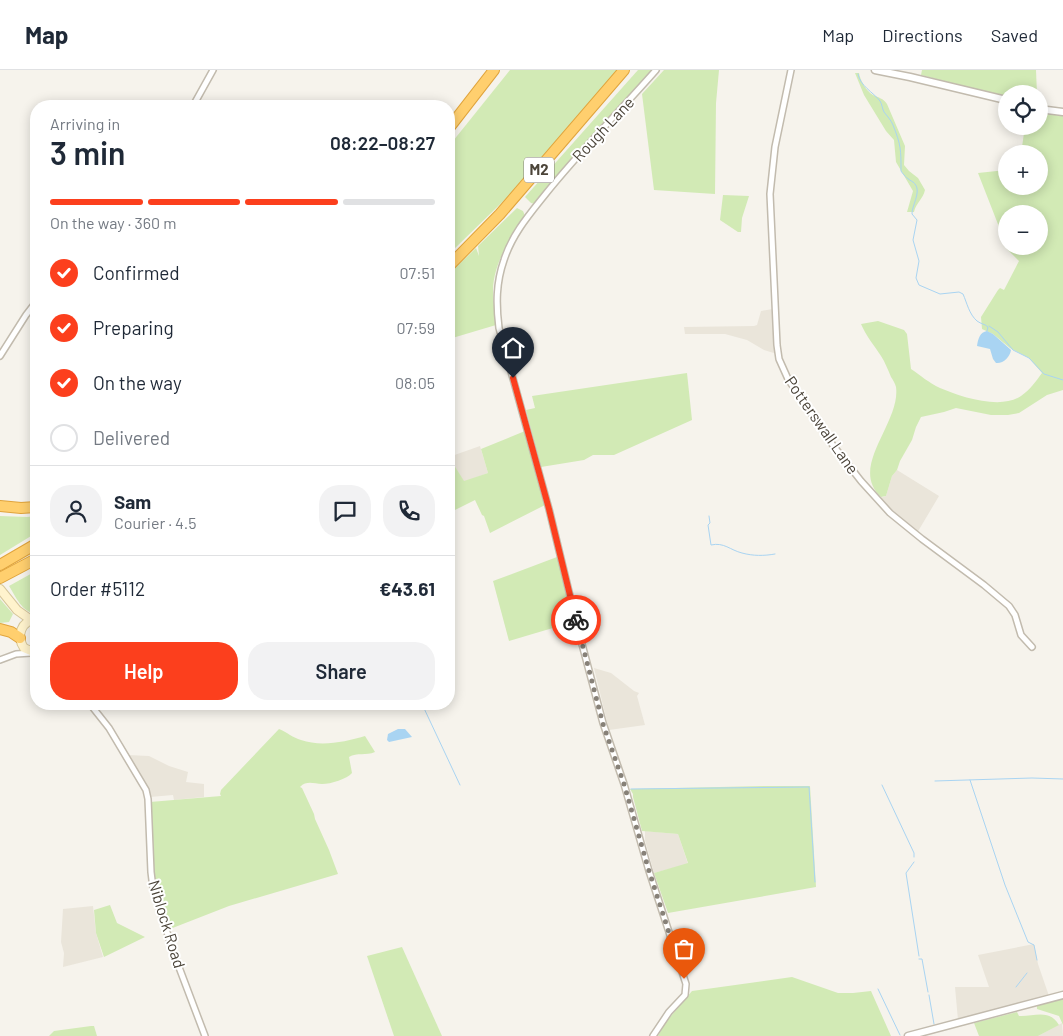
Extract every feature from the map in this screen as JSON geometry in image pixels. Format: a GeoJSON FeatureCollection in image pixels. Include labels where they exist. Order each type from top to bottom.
{"type":"FeatureCollection","features":[{"type":"Feature","properties":{"kind":"highway"},"geometry":{"type":"LineString","coordinates":[[455,120],[494,70]]}},
{"type":"Feature","properties":{"kind":"highway","name":"M2"},"geometry":{"type":"LineString","coordinates":[[455,260],[500,214],[624,70]]}},
{"type":"Feature","properties":{"kind":"highway"},"geometry":{"type":"LineString","coordinates":[[0,506],[30,507]]}},
{"type":"Feature","properties":{"kind":"highway"},"geometry":{"type":"LineString","coordinates":[[0,565],[30,548]]}},
{"type":"Feature","properties":{"kind":"highway"},"geometry":{"type":"LineString","coordinates":[[0,578],[30,562]]}},
{"type":"Feature","properties":{"kind":"highway"},"geometry":{"type":"LineString","coordinates":[[0,629],[21,637]]}},
{"type":"Feature","properties":{"kind":"main road"},"geometry":{"type":"LineString","coordinates":[[2,592],[17,610],[30,617]]}},
{"type":"Feature","properties":{"kind":"main road"},"geometry":{"type":"LineString","coordinates":[[17,610],[24,648],[30,651]]}},
{"type":"Feature","properties":{"kind":"main road"},"geometry":{"type":"LineString","coordinates":[[21,637],[24,624],[30,621]]}},
{"type":"Feature","properties":{"kind":"street"},"geometry":{"type":"LineString","coordinates":[[196,100],[213,70]]}},
{"type":"Feature","properties":{"kind":"street","name":"Rough Lane"},"geometry":{"type":"LineString","coordinates":[[653,1036],[685,995],[686,984],[649,871],[624,784],[603,724],[549,509],[499,328],[496,302],[498,281],[503,261],[521,225],[563,172],[656,70]]}},
{"type":"Feature","properties":{"kind":"street","name":"Potterswall Lane"},"geometry":{"type":"LineString","coordinates":[[791,70],[775,147],[770,194],[777,345],[782,366],[788,379],[819,427],[861,481],[890,513],[1003,600],[1016,615],[1021,635],[1032,647]]}},
{"type":"Feature","properties":{"kind":"street"},"geometry":{"type":"LineString","coordinates":[[875,70],[910,76],[998,98]]}},
{"type":"Feature","properties":{"kind":"street"},"geometry":{"type":"LineString","coordinates":[[1048,110],[1063,112]]}},
{"type":"Feature","properties":{"kind":"street"},"geometry":{"type":"LineString","coordinates":[[0,356],[30,310]]}},
{"type":"Feature","properties":{"kind":"street"},"geometry":{"type":"LineString","coordinates":[[16,654],[21,637]]}},
{"type":"Feature","properties":{"kind":"street"},"geometry":{"type":"LineString","coordinates":[[0,660],[16,654],[30,653]]}},
{"type":"Feature","properties":{"kind":"street","name":"Niblock Road"},"geometry":{"type":"LineString","coordinates":[[95,710],[109,728],[146,790],[151,872],[154,888],[174,954],[205,1036]]}},
{"type":"Feature","properties":{"kind":"street"},"geometry":{"type":"LineString","coordinates":[[908,1036],[1063,995]]}},
{"type":"Feature","properties":{"kind":"shaded area"},"geometry":{"type":"Polygon","coordinates":[[[773,309],[777,354],[764,350],[747,340],[725,334],[685,334],[684,327],[754,326],[757,325],[761,311],[773,309]]]}},
{"type":"Feature","properties":{"kind":"shaded area"},"geometry":{"type":"Polygon","coordinates":[[[480,446],[488,473],[464,482],[455,467],[455,455],[480,446]]]}},
{"type":"Feature","properties":{"kind":"shaded area"},"geometry":{"type":"Polygon","coordinates":[[[897,470],[939,496],[917,533],[894,515],[880,498],[886,496],[892,476],[897,470]]]}},
{"type":"Feature","properties":{"kind":"shaded area"},"geometry":{"type":"Polygon","coordinates":[[[594,668],[611,673],[639,693],[637,696],[645,725],[609,730],[594,668]]]}},
{"type":"Feature","properties":{"kind":"shaded area"},"geometry":{"type":"Polygon","coordinates":[[[128,755],[149,756],[169,766],[188,772],[186,782],[204,784],[204,797],[174,800],[173,795],[150,797],[128,755]]]}},
{"type":"Feature","properties":{"kind":"shaded area"},"geometry":{"type":"Polygon","coordinates":[[[645,831],[678,834],[688,864],[654,873],[645,840],[645,831]]]}},
{"type":"Feature","properties":{"kind":"shaded area"},"geometry":{"type":"Polygon","coordinates":[[[93,906],[96,933],[103,957],[63,967],[64,953],[61,942],[63,909],[93,906]]]}},
{"type":"Feature","properties":{"kind":"shaded area"},"geometry":{"type":"Polygon","coordinates":[[[1034,944],[1038,964],[1049,996],[958,1020],[955,987],[989,987],[978,955],[1034,944]]]}},
{"type":"Feature","properties":{"kind":"shaded area"},"geometry":{"type":"Polygon","coordinates":[[[1062,1023],[1063,1036],[1038,1036],[1062,1023]]]}},
{"type":"Feature","properties":{"kind":"green space"},"geometry":{"type":"Polygon","coordinates":[[[510,70],[617,70],[525,180],[455,248],[455,139],[510,70]]]}},
{"type":"Feature","properties":{"kind":"green space"},"geometry":{"type":"Polygon","coordinates":[[[638,70],[653,70],[535,204],[531,203],[525,197],[638,70]]]}},
{"type":"Feature","properties":{"kind":"green space"},"geometry":{"type":"Polygon","coordinates":[[[664,70],[719,70],[716,103],[715,194],[654,190],[642,94],[664,70]]]}},
{"type":"Feature","properties":{"kind":"green space"},"geometry":{"type":"Polygon","coordinates":[[[922,70],[1036,70],[1037,85],[998,85],[998,95],[921,75],[922,70]]]}},
{"type":"Feature","properties":{"kind":"green space"},"geometry":{"type":"Polygon","coordinates":[[[855,73],[859,73],[868,91],[887,104],[905,146],[904,165],[918,178],[925,190],[914,212],[907,212],[913,191],[896,162],[894,140],[886,131],[864,95],[855,73]]]}},
{"type":"Feature","properties":{"kind":"green space"},"geometry":{"type":"Polygon","coordinates":[[[1048,114],[1063,116],[1063,390],[1047,395],[1019,413],[991,415],[956,408],[921,417],[912,440],[892,476],[886,496],[881,497],[872,485],[870,472],[878,444],[891,415],[896,387],[882,358],[861,324],[878,321],[904,330],[907,334],[911,369],[936,386],[949,392],[981,401],[1003,402],[1013,400],[1027,391],[1042,373],[1029,358],[1010,348],[993,334],[982,329],[981,317],[998,290],[1000,288],[1004,290],[1019,261],[1013,255],[1048,255],[1048,205],[998,205],[998,224],[978,173],[998,171],[998,195],[1048,195],[1048,145],[1022,145],[1024,135],[1048,135],[1048,114]]]}},
{"type":"Feature","properties":{"kind":"green space"},"geometry":{"type":"Polygon","coordinates":[[[723,195],[749,196],[742,218],[741,232],[720,220],[723,195]]]}},
{"type":"Feature","properties":{"kind":"green space"},"geometry":{"type":"Polygon","coordinates":[[[517,208],[523,211],[525,216],[504,250],[496,269],[493,293],[496,325],[455,337],[455,268],[476,248],[479,256],[478,246],[517,208]]]}},
{"type":"Feature","properties":{"kind":"green space"},"geometry":{"type":"Polygon","coordinates":[[[687,373],[692,420],[614,455],[593,455],[584,460],[541,467],[526,410],[535,408],[532,396],[687,373]]]}},
{"type":"Feature","properties":{"kind":"green space"},"geometry":{"type":"Polygon","coordinates":[[[525,431],[545,505],[490,533],[484,516],[475,500],[455,510],[455,467],[464,481],[488,473],[481,449],[525,431]]]}},
{"type":"Feature","properties":{"kind":"green space"},"geometry":{"type":"Polygon","coordinates":[[[0,516],[30,517],[30,537],[0,555],[0,516]]]}},
{"type":"Feature","properties":{"kind":"green space"},"geometry":{"type":"Polygon","coordinates":[[[559,557],[573,622],[509,641],[493,581],[559,557]]]}},
{"type":"Feature","properties":{"kind":"green space"},"geometry":{"type":"Polygon","coordinates":[[[30,574],[30,612],[23,607],[9,586],[30,574]]]}},
{"type":"Feature","properties":{"kind":"green space"},"geometry":{"type":"Polygon","coordinates":[[[0,599],[13,614],[9,622],[0,623],[0,599]]]}},
{"type":"Feature","properties":{"kind":"green space"},"geometry":{"type":"Polygon","coordinates":[[[279,729],[298,739],[317,743],[341,742],[365,736],[375,752],[349,757],[352,773],[343,779],[326,784],[308,783],[300,787],[314,814],[338,874],[229,906],[170,929],[154,877],[150,802],[221,796],[221,790],[279,729]]]}},
{"type":"Feature","properties":{"kind":"green space"},"geometry":{"type":"Polygon","coordinates":[[[810,786],[816,887],[668,913],[654,873],[688,863],[678,834],[642,831],[633,794],[630,789],[810,786]]]}},
{"type":"Feature","properties":{"kind":"green space"},"geometry":{"type":"Polygon","coordinates":[[[110,905],[117,923],[145,937],[104,957],[96,933],[94,910],[110,905]]]}},
{"type":"Feature","properties":{"kind":"green space"},"geometry":{"type":"Polygon","coordinates":[[[402,947],[442,1036],[394,1036],[367,956],[402,947]]]}},
{"type":"Feature","properties":{"kind":"green space"},"geometry":{"type":"Polygon","coordinates":[[[792,977],[838,993],[871,991],[891,1036],[658,1036],[665,1023],[692,991],[792,977]]]}},
{"type":"Feature","properties":{"kind":"green space"},"geometry":{"type":"Polygon","coordinates":[[[1063,998],[1063,1025],[1059,1016],[1037,1009],[1037,1005],[1063,998]]]}},
{"type":"Feature","properties":{"kind":"green space"},"geometry":{"type":"Polygon","coordinates":[[[1017,1012],[1019,1016],[1046,1015],[1055,1020],[1059,1025],[1038,1036],[979,1036],[974,1023],[1017,1012]]]}},
{"type":"Feature","properties":{"kind":"green space"},"geometry":{"type":"Polygon","coordinates":[[[94,1026],[97,1036],[49,1036],[54,1031],[94,1026]]]}},
{"type":"Feature","properties":{"kind":"water"},"geometry":{"type":"Polygon","coordinates":[[[987,331],[1011,350],[1004,361],[996,363],[990,349],[977,346],[980,336],[987,331]]]}},
{"type":"Feature","properties":{"kind":"water"},"geometry":{"type":"Polygon","coordinates":[[[398,729],[405,729],[412,737],[389,742],[387,740],[388,734],[398,729]]]}},
{"type":"Feature","properties":{"kind":"waterway"},"geometry":{"type":"LineString","coordinates":[[858,74],[864,85],[880,101],[884,112],[892,123],[900,148],[901,171],[916,185],[917,193],[912,214],[917,220],[913,240],[919,261],[916,278],[919,285],[940,294],[959,292],[963,294],[972,315],[977,321],[988,327],[987,331]]}},
{"type":"Feature","properties":{"kind":"waterway"},"geometry":{"type":"LineString","coordinates":[[989,326],[998,332],[1013,350],[1029,358],[1044,374],[1063,380]]}},
{"type":"Feature","properties":{"kind":"waterway"},"geometry":{"type":"LineString","coordinates":[[709,516],[710,523],[708,525],[711,545],[723,545],[750,555],[775,554]]}},
{"type":"Feature","properties":{"kind":"waterway"},"geometry":{"type":"LineString","coordinates":[[425,710],[460,785]]}},
{"type":"Feature","properties":{"kind":"waterway"},"geometry":{"type":"LineString","coordinates":[[935,781],[1063,779]]}},
{"type":"Feature","properties":{"kind":"waterway"},"geometry":{"type":"LineString","coordinates":[[970,780],[1005,885],[1028,942],[1034,945],[1037,960]]}},
{"type":"Feature","properties":{"kind":"waterway"},"geometry":{"type":"LineString","coordinates":[[882,785],[914,853],[914,857]]}},
{"type":"Feature","properties":{"kind":"waterway"},"geometry":{"type":"LineString","coordinates":[[631,789],[809,787],[815,882]]}},
{"type":"Feature","properties":{"kind":"waterway"},"geometry":{"type":"LineString","coordinates":[[914,862],[906,873],[919,956]]}},
{"type":"Feature","properties":{"kind":"waterway"},"geometry":{"type":"LineString","coordinates":[[919,959],[922,959],[928,992]]}},
{"type":"Feature","properties":{"kind":"waterway"},"geometry":{"type":"LineString","coordinates":[[1016,987],[1027,973]]}},
{"type":"Feature","properties":{"kind":"waterway"},"geometry":{"type":"LineString","coordinates":[[878,989],[900,1035]]}},
{"type":"Feature","properties":{"kind":"waterway"},"geometry":{"type":"LineString","coordinates":[[929,995],[934,1024]]}},
{"type":"Feature","properties":{"kind":"way so far"},"geometry":{"type":"LineString","coordinates":[[576,620],[603,724],[624,784],[649,871],[684,979]]}},
{"type":"Feature","properties":{"kind":"route"},"geometry":{"type":"LineString","coordinates":[[513,378],[549,509],[576,620]]}}]}
